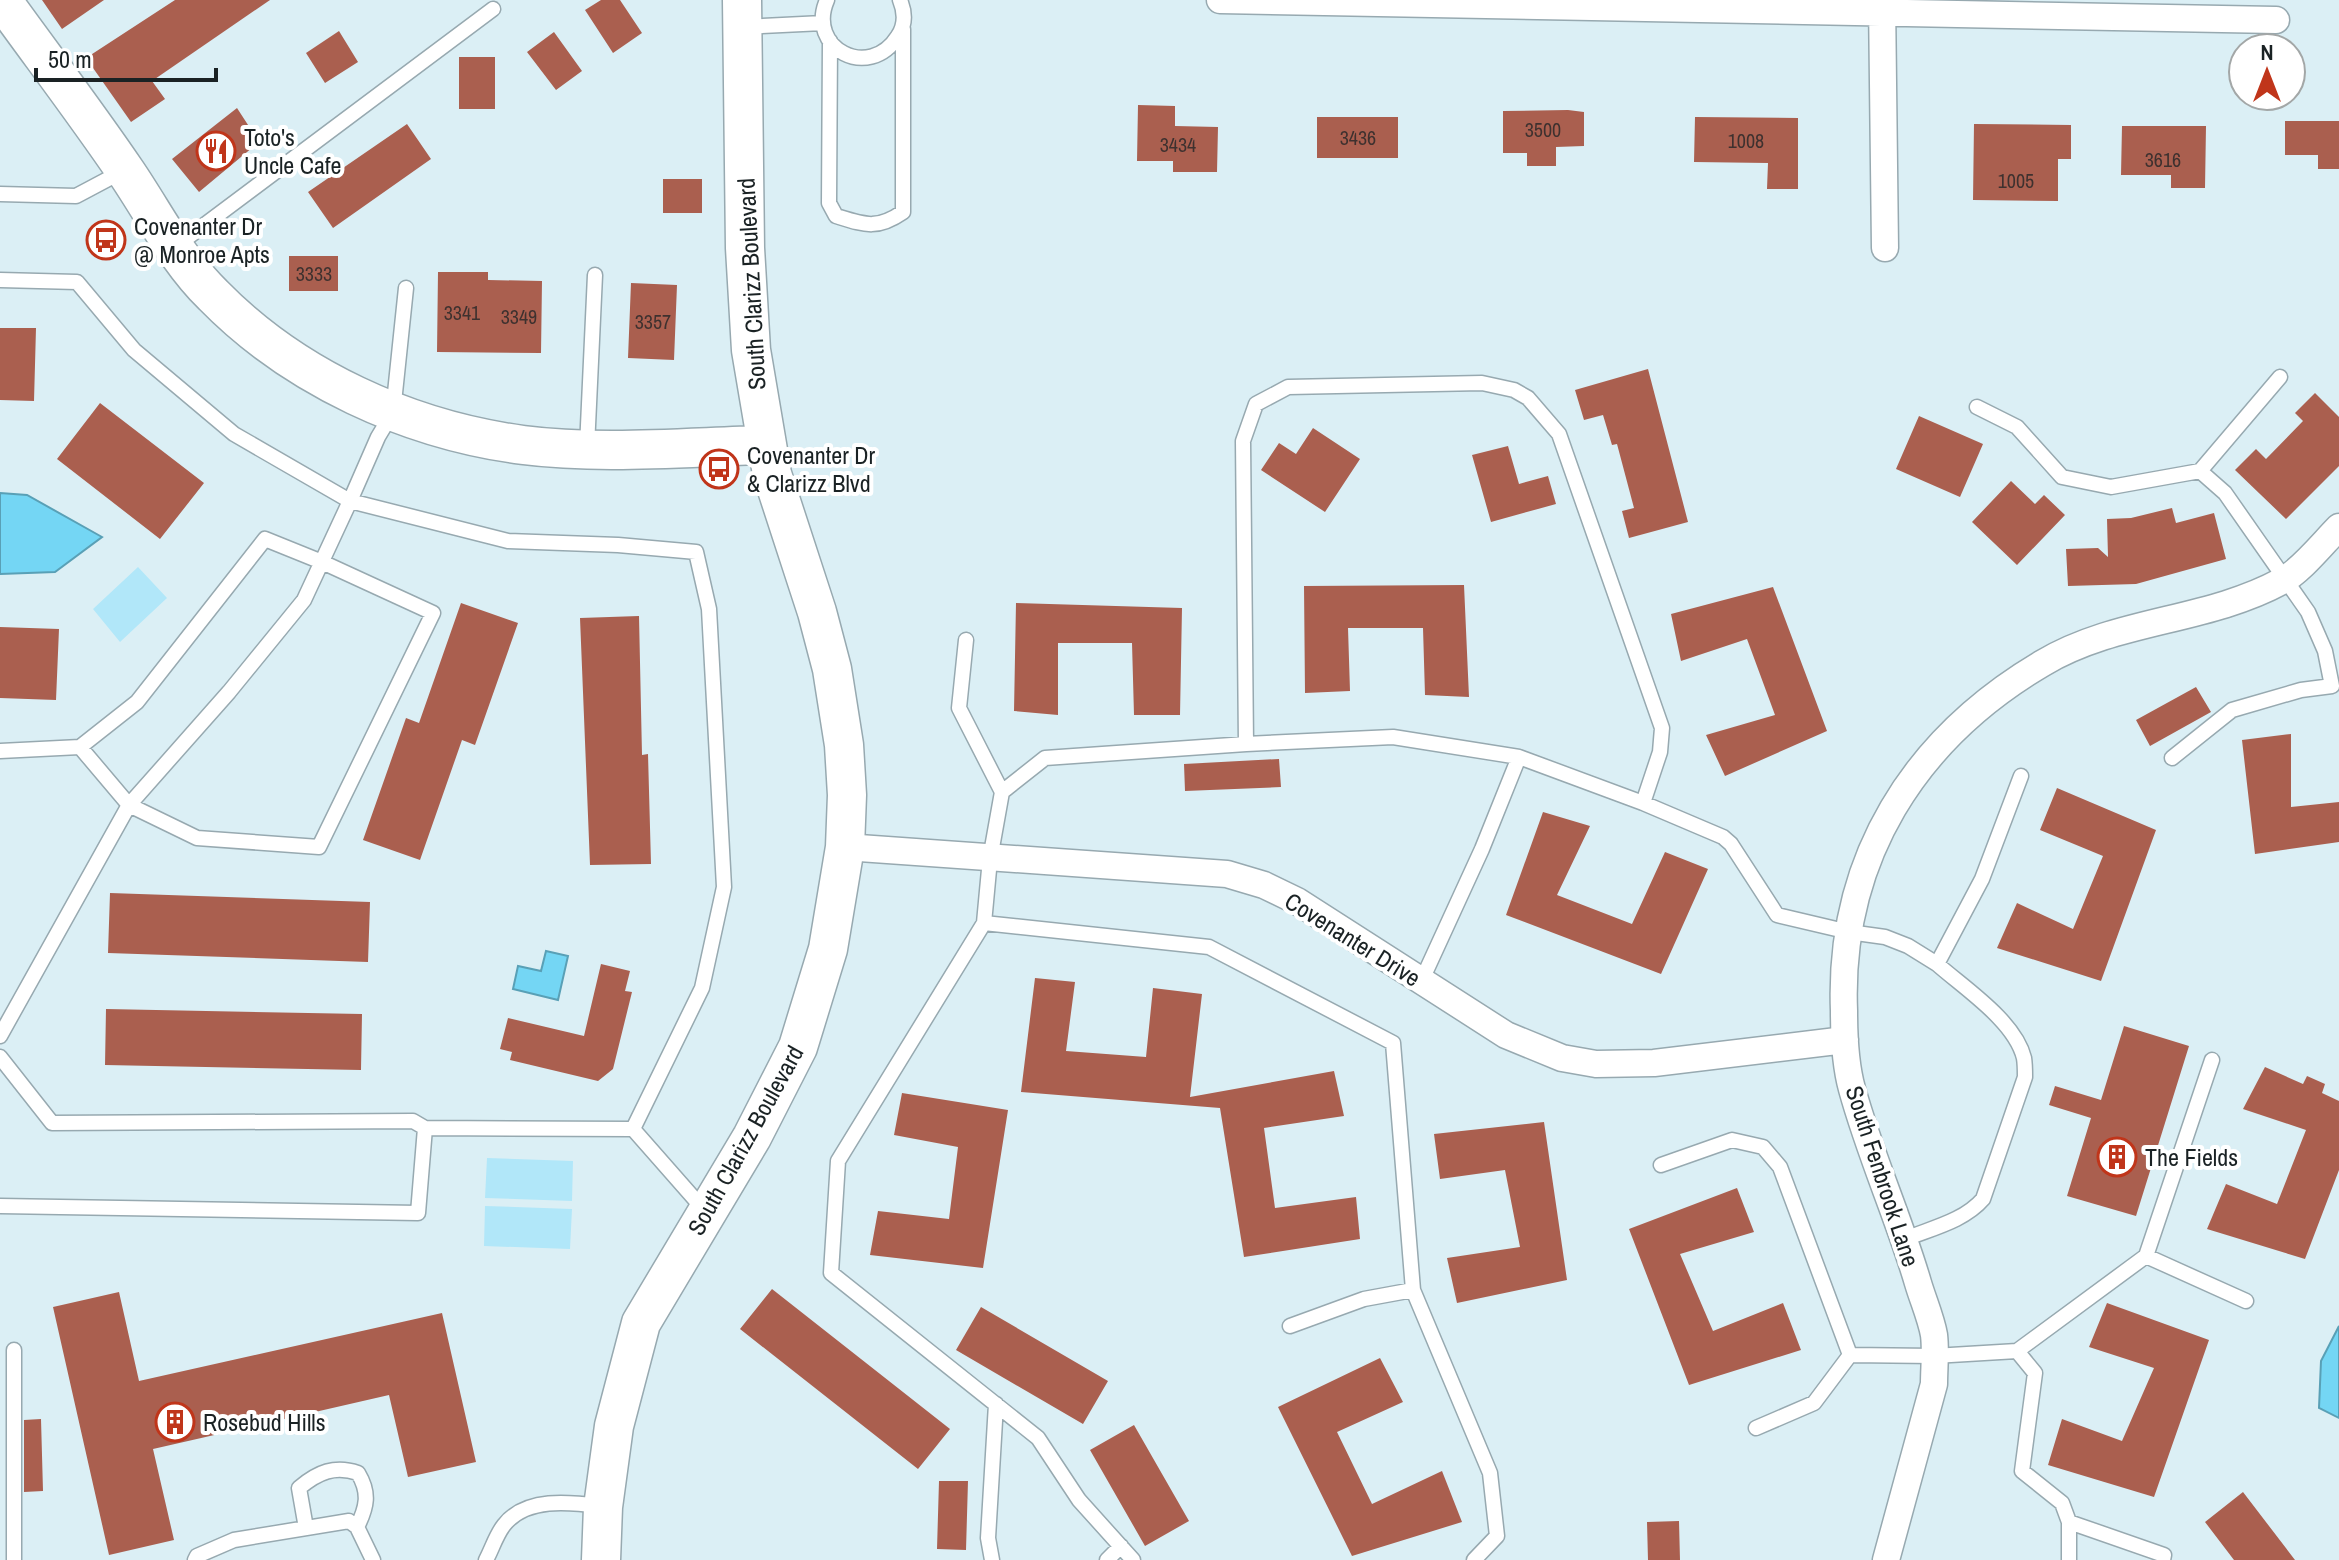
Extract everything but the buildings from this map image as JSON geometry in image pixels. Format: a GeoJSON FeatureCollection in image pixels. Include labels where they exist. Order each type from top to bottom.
{"type":"FeatureCollection","features":[{"type":"Feature","properties":{"kind":"street"},"geometry":{"type":"LineString","coordinates":[[2,0],[125,170],[175,248],[211,294],[295,362],[393,412],[451,431],[488,439],[527,445],[587,448],[765,445]]}},
{"type":"Feature","properties":{"kind":"street"},"geometry":{"type":"LineString","coordinates":[[1220,0],[1882,6],[2276,20]]}},
{"type":"Feature","properties":{"kind":"street"},"geometry":{"type":"LineString","coordinates":[[1882,6],[1885,248]]}},
{"type":"Feature","properties":{"kind":"street","name":"South Clarizz Boulevard"},"geometry":{"type":"LineString","coordinates":[[601,1560],[603,1507],[614,1426],[641,1323],[752,1137],[798,1047],[828,949],[845,847],[847,795],[844,745],[832,669],[765,445],[751,350],[745,248],[742,14]]}},
{"type":"Feature","properties":{"kind":"street","name":"South Fenbrook Lane"},"geometry":{"type":"LineString","coordinates":[[1886,1560],[1934,1384],[1934,1335],[1905,1239],[1863,1126],[1851,1085],[1845,1040],[1843,988],[1849,932],[1860,882],[1876,839],[1896,802],[1939,743],[1973,710],[2044,662],[2079,644],[2130,628],[2241,601],[2285,579],[2339,527]]}},
{"type":"Feature","properties":{"kind":"street","name":"Covenanter Drive"},"geometry":{"type":"LineString","coordinates":[[845,847],[1227,874],[1252,881],[1297,901],[1506,1035],[1562,1058],[1596,1064],[1654,1063],[1845,1040]]}},
{"type":"Feature","properties":{"kind":"lane"},"geometry":{"type":"LineString","coordinates":[[827,0],[823,23],[830,41],[839,51],[851,57],[865,59],[878,56],[890,49],[903,29]]}},
{"type":"Feature","properties":{"kind":"lane"},"geometry":{"type":"LineString","coordinates":[[830,41],[829,203],[836,216],[861,224],[886,224],[903,212],[904,18],[900,0]]}},
{"type":"Feature","properties":{"kind":"lane"},"geometry":{"type":"LineString","coordinates":[[175,248],[493,9]]}},
{"type":"Feature","properties":{"kind":"lane"},"geometry":{"type":"LineString","coordinates":[[742,14],[823,23]]}},
{"type":"Feature","properties":{"kind":"lane"},"geometry":{"type":"LineString","coordinates":[[0,194],[76,196],[125,170]]}},
{"type":"Feature","properties":{"kind":"lane"},"geometry":{"type":"LineString","coordinates":[[587,448],[595,275]]}},
{"type":"Feature","properties":{"kind":"lane"},"geometry":{"type":"LineString","coordinates":[[0,280],[77,282],[134,350],[234,434],[350,501],[508,541],[618,545],[696,552],[709,609],[724,887],[702,988],[633,1129]]}},
{"type":"Feature","properties":{"kind":"lane"},"geometry":{"type":"LineString","coordinates":[[0,1036],[129,805],[229,692],[304,600],[378,437],[393,412],[406,288]]}},
{"type":"Feature","properties":{"kind":"lane"},"geometry":{"type":"LineString","coordinates":[[1977,407],[2017,427],[2062,477],[2111,487],[2200,471],[2280,377]]}},
{"type":"Feature","properties":{"kind":"lane"},"geometry":{"type":"LineString","coordinates":[[1246,744],[1243,441],[1256,404],[1288,387],[1498,385],[1528,398],[1559,434],[1662,728],[1662,740],[1643,803]]}},
{"type":"Feature","properties":{"kind":"lane"},"geometry":{"type":"LineString","coordinates":[[2172,758],[2232,710],[2301,690],[2335,685],[2325,651],[2308,612],[2225,493],[2200,471]]}},
{"type":"Feature","properties":{"kind":"lane"},"geometry":{"type":"LineString","coordinates":[[0,751],[80,747],[137,702],[265,539],[433,613],[319,847],[197,838],[129,805],[80,747]]}},
{"type":"Feature","properties":{"kind":"lane"},"geometry":{"type":"LineString","coordinates":[[966,640],[959,708],[1002,792],[990,859],[984,923],[838,1161],[831,1273],[1038,1438],[1079,1500],[1133,1560]]}},
{"type":"Feature","properties":{"kind":"lane"},"geometry":{"type":"LineString","coordinates":[[1002,792],[1045,758],[1393,737],[1519,757],[1643,803],[1723,837],[1731,844],[1777,915],[1885,937],[1908,946],[1937,964],[2003,1022],[2015,1037],[2024,1058],[2025,1077],[1983,1199],[1974,1210],[1905,1239]]}},
{"type":"Feature","properties":{"kind":"lane"},"geometry":{"type":"LineString","coordinates":[[1421,982],[1482,849],[1519,757]]}},
{"type":"Feature","properties":{"kind":"lane"},"geometry":{"type":"LineString","coordinates":[[1937,964],[1982,879],[2021,776]]}},
{"type":"Feature","properties":{"kind":"lane"},"geometry":{"type":"LineString","coordinates":[[984,923],[1209,947],[1393,1043],[1413,1290],[1490,1473],[1497,1536],[1474,1560]]}},
{"type":"Feature","properties":{"kind":"lane"},"geometry":{"type":"LineString","coordinates":[[0,1057],[52,1123],[413,1121],[425,1128],[633,1129],[706,1212]]}},
{"type":"Feature","properties":{"kind":"lane"},"geometry":{"type":"LineString","coordinates":[[1850,1355],[1934,1356],[2017,1351],[2146,1256],[2212,1060]]}},
{"type":"Feature","properties":{"kind":"lane"},"geometry":{"type":"LineString","coordinates":[[0,1206],[418,1213],[425,1128]]}},
{"type":"Feature","properties":{"kind":"lane"},"geometry":{"type":"LineString","coordinates":[[1661,1165],[1732,1140],[1763,1147],[1780,1167],[1850,1355]]}},
{"type":"Feature","properties":{"kind":"lane"},"geometry":{"type":"LineString","coordinates":[[2146,1256],[2246,1301]]}},
{"type":"Feature","properties":{"kind":"lane"},"geometry":{"type":"LineString","coordinates":[[1290,1326],[1364,1299],[1413,1290]]}},
{"type":"Feature","properties":{"kind":"lane"},"geometry":{"type":"LineString","coordinates":[[14,1350],[14,1560]]}},
{"type":"Feature","properties":{"kind":"lane"},"geometry":{"type":"LineString","coordinates":[[2017,1351],[2035,1373],[2022,1471],[2062,1503],[2069,1522],[2069,1560]]}},
{"type":"Feature","properties":{"kind":"lane"},"geometry":{"type":"LineString","coordinates":[[1756,1428],[1814,1403],[1850,1355]]}},
{"type":"Feature","properties":{"kind":"lane"},"geometry":{"type":"LineString","coordinates":[[992,1560],[988,1538],[996,1404]]}},
{"type":"Feature","properties":{"kind":"lane"},"geometry":{"type":"LineString","coordinates":[[306,1528],[299,1488],[313,1476],[340,1467],[358,1473],[366,1487],[366,1509],[357,1527]]}},
{"type":"Feature","properties":{"kind":"lane"},"geometry":{"type":"LineString","coordinates":[[486,1560],[504,1526],[524,1508],[569,1503],[603,1507]]}},
{"type":"Feature","properties":{"kind":"lane"},"geometry":{"type":"LineString","coordinates":[[195,1560],[197,1556],[234,1540],[349,1521],[357,1527],[373,1560]]}},
{"type":"Feature","properties":{"kind":"lane"},"geometry":{"type":"LineString","coordinates":[[2069,1522],[2164,1555],[2163,1560]]}},
{"type":"Feature","properties":{"kind":"lane"},"geometry":{"type":"LineString","coordinates":[[1107,1560],[1121,1546]]}},
{"type":"Feature","properties":{"kind":"shaded area"},"geometry":{"type":"Polygon","coordinates":[[[0,493],[27,495],[102,537],[55,572],[0,574],[0,493]]]}},
{"type":"Feature","properties":{"kind":"shaded area"},"geometry":{"type":"Polygon","coordinates":[[[138,567],[167,598],[120,642],[93,609],[138,567]]]}},
{"type":"Feature","properties":{"kind":"shaded area"},"geometry":{"type":"Polygon","coordinates":[[[546,951],[568,956],[558,1000],[513,989],[518,966],[541,971],[546,951]]]}},
{"type":"Feature","properties":{"kind":"shaded area"},"geometry":{"type":"Polygon","coordinates":[[[487,1158],[573,1161],[572,1201],[485,1198],[487,1158]]]}},
{"type":"Feature","properties":{"kind":"shaded area"},"geometry":{"type":"Polygon","coordinates":[[[485,1206],[572,1209],[570,1249],[484,1246],[485,1206]]]}},
{"type":"Feature","properties":{"kind":"shaded area"},"geometry":{"type":"Polygon","coordinates":[[[2339,1326],[2339,1418],[2319,1408],[2321,1361],[2339,1326]]]}},
{"type":"Feature","properties":{"kind":"place","name":"Toto's Uncle Cafe"},"geometry":{"type":"Point","coordinates":[216,151]}},
{"type":"Feature","properties":{"kind":"place","name":"Covenanter Dr @ Monroe Apts"},"geometry":{"type":"Point","coordinates":[106,240]}},
{"type":"Feature","properties":{"kind":"place","name":"Covenanter Dr & Clarizz Blvd"},"geometry":{"type":"Point","coordinates":[719,469]}},
{"type":"Feature","properties":{"kind":"place","name":"The Fields"},"geometry":{"type":"Point","coordinates":[2117,1157]}},
{"type":"Feature","properties":{"kind":"place","name":"Rosebud Hills"},"geometry":{"type":"Point","coordinates":[175,1422]}}]}
